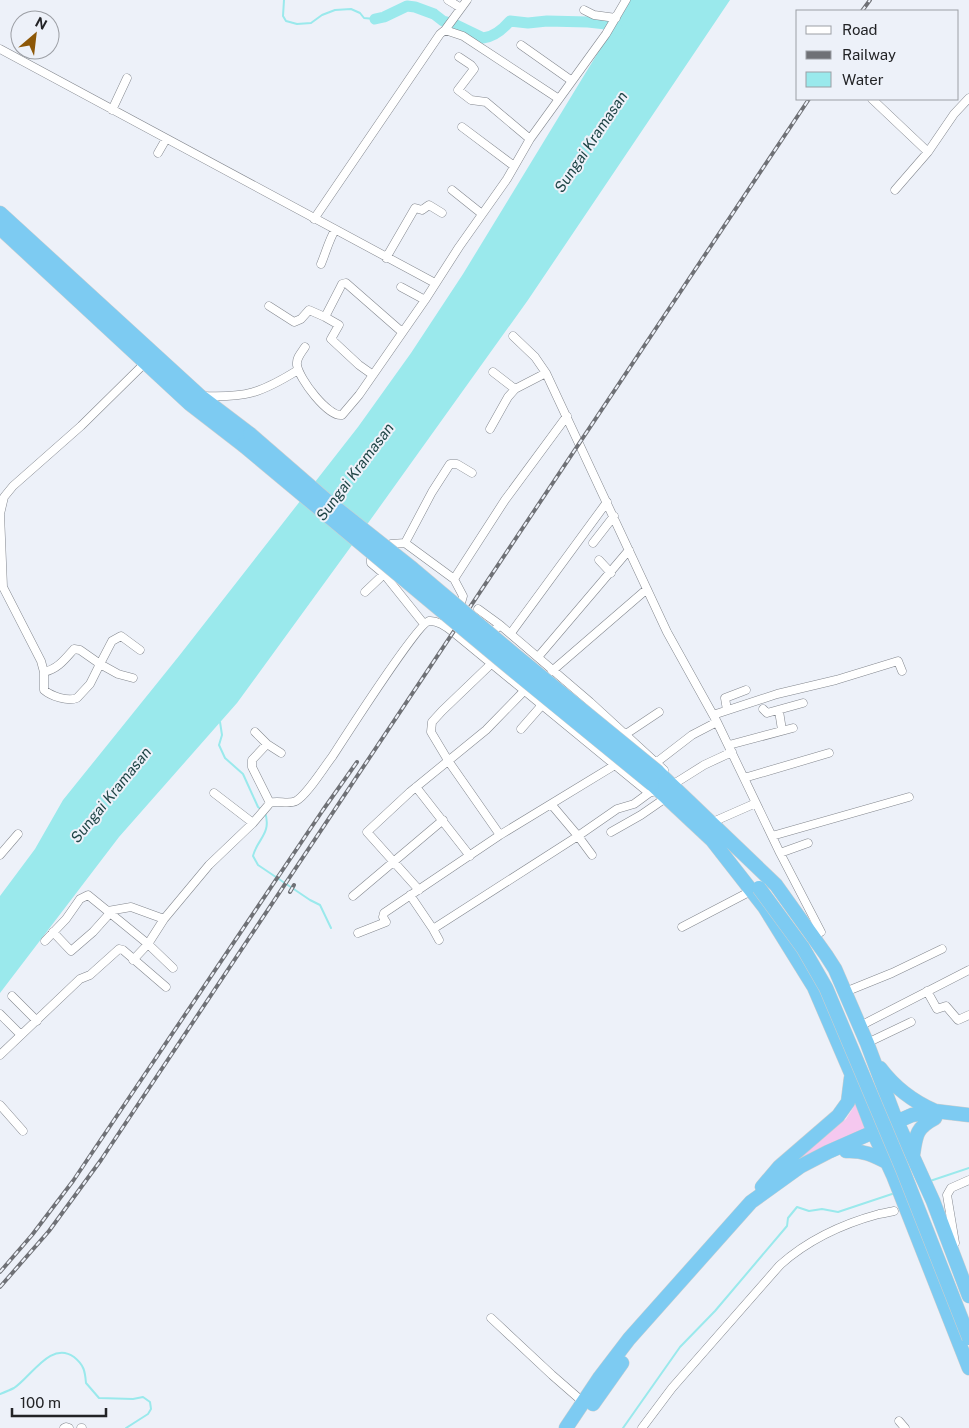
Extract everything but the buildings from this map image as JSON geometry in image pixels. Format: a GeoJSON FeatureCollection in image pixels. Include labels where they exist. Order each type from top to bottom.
{"type":"FeatureCollection","features":[{"type":"Feature","properties":{"kind":"highway"},"geometry":{"type":"LineString","coordinates":[[0,213],[246,440]]}},
{"type":"Feature","properties":{"kind":"highway"},"geometry":{"type":"LineString","coordinates":[[0,228],[190,404],[246,440],[413,569],[515,655],[657,783],[713,827],[776,884],[835,969],[933,1201],[969,1296]]}},
{"type":"Feature","properties":{"kind":"highway"},"geometry":{"type":"LineString","coordinates":[[657,783],[713,827],[803,948],[826,988],[902,1168],[969,1338]]}},
{"type":"Feature","properties":{"kind":"highway"},"geometry":{"type":"LineString","coordinates":[[759,888],[764,908],[814,987],[852,1073],[969,1368]]}},
{"type":"Feature","properties":{"kind":"highway"},"geometry":{"type":"LineString","coordinates":[[759,888],[809,942],[828,974],[908,1163],[969,1318]]}},
{"type":"Feature","properties":{"kind":"highway"},"geometry":{"type":"LineString","coordinates":[[869,1049],[888,1078],[903,1093],[935,1115]]}},
{"type":"Feature","properties":{"kind":"highway"},"geometry":{"type":"LineString","coordinates":[[566,1428],[600,1377],[635,1332],[751,1202],[779,1167],[838,1116],[848,1102],[852,1073]]}},
{"type":"Feature","properties":{"kind":"highway"},"geometry":{"type":"LineString","coordinates":[[751,1202],[801,1166],[875,1135],[935,1115],[969,1115]]}},
{"type":"Feature","properties":{"kind":"highway"},"geometry":{"type":"LineString","coordinates":[[914,1159],[917,1133],[935,1115]]}},
{"type":"Feature","properties":{"kind":"highway"},"geometry":{"type":"LineString","coordinates":[[577,1428],[633,1348],[745,1220],[812,1168],[875,1135]]}},
{"type":"Feature","properties":{"kind":"highway"},"geometry":{"type":"LineString","coordinates":[[846,1151],[870,1154],[890,1169]]}},
{"type":"Feature","properties":{"kind":"street"},"geometry":{"type":"LineString","coordinates":[[448,0],[461,8]]}},
{"type":"Feature","properties":{"kind":"street"},"geometry":{"type":"LineString","coordinates":[[314,219],[440,34],[446,29],[466,0]]}},
{"type":"Feature","properties":{"kind":"street"},"geometry":{"type":"LineString","coordinates":[[305,347],[297,360],[298,370],[312,393],[340,416],[351,406],[425,300],[530,139],[606,34],[626,0]]}},
{"type":"Feature","properties":{"kind":"street"},"geometry":{"type":"LineString","coordinates":[[584,10],[592,14],[616,19]]}},
{"type":"Feature","properties":{"kind":"street"},"geometry":{"type":"LineString","coordinates":[[446,29],[463,36],[558,98]]}},
{"type":"Feature","properties":{"kind":"street"},"geometry":{"type":"LineString","coordinates":[[521,45],[572,81]]}},
{"type":"Feature","properties":{"kind":"street"},"geometry":{"type":"LineString","coordinates":[[0,49],[435,284]]}},
{"type":"Feature","properties":{"kind":"street"},"geometry":{"type":"LineString","coordinates":[[458,90],[474,69],[459,57]]}},
{"type":"Feature","properties":{"kind":"street"},"geometry":{"type":"LineString","coordinates":[[112,110],[127,78]]}},
{"type":"Feature","properties":{"kind":"street"},"geometry":{"type":"LineString","coordinates":[[450,84],[471,100],[486,102],[530,139]]}},
{"type":"Feature","properties":{"kind":"street"},"geometry":{"type":"LineString","coordinates":[[895,190],[928,152],[954,114],[969,98]]}},
{"type":"Feature","properties":{"kind":"street"},"geometry":{"type":"LineString","coordinates":[[873,100],[928,152]]}},
{"type":"Feature","properties":{"kind":"street"},"geometry":{"type":"LineString","coordinates":[[462,127],[514,166]]}},
{"type":"Feature","properties":{"kind":"street"},"geometry":{"type":"LineString","coordinates":[[158,153],[166,139]]}},
{"type":"Feature","properties":{"kind":"street"},"geometry":{"type":"LineString","coordinates":[[452,190],[482,214]]}},
{"type":"Feature","properties":{"kind":"street"},"geometry":{"type":"LineString","coordinates":[[386,258],[415,208],[422,210],[429,204],[442,213]]}},
{"type":"Feature","properties":{"kind":"street"},"geometry":{"type":"LineString","coordinates":[[321,264],[335,230]]}},
{"type":"Feature","properties":{"kind":"street"},"geometry":{"type":"LineString","coordinates":[[325,317],[342,284],[346,283],[402,332]]}},
{"type":"Feature","properties":{"kind":"street"},"geometry":{"type":"LineString","coordinates":[[401,287],[425,300]]}},
{"type":"Feature","properties":{"kind":"street"},"geometry":{"type":"LineString","coordinates":[[269,306],[294,322],[301,319],[309,310],[339,325],[331,339],[359,365],[373,375]]}},
{"type":"Feature","properties":{"kind":"street"},"geometry":{"type":"LineString","coordinates":[[513,336],[535,356],[546,373],[667,632],[715,718],[780,853],[821,932],[813,936]]}},
{"type":"Feature","properties":{"kind":"street"},"geometry":{"type":"LineString","coordinates":[[140,650],[121,636],[114,638],[108,646],[90,684],[80,696],[74,700],[45,692],[43,687],[44,672],[41,661],[3,587],[0,514],[4,497],[13,486],[81,426],[146,362]]}},
{"type":"Feature","properties":{"kind":"street"},"geometry":{"type":"LineString","coordinates":[[200,396],[238,396],[251,393],[266,389],[298,370]]}},
{"type":"Feature","properties":{"kind":"street"},"geometry":{"type":"LineString","coordinates":[[493,372],[515,389]]}},
{"type":"Feature","properties":{"kind":"street"},"geometry":{"type":"LineString","coordinates":[[490,429],[515,389],[546,373]]}},
{"type":"Feature","properties":{"kind":"street"},"geometry":{"type":"LineString","coordinates":[[454,579],[505,500],[567,416]]}},
{"type":"Feature","properties":{"kind":"street"},"geometry":{"type":"LineString","coordinates":[[405,543],[432,492],[450,464],[457,464],[472,473]]}},
{"type":"Feature","properties":{"kind":"street"},"geometry":{"type":"LineString","coordinates":[[511,633],[607,502]]}},
{"type":"Feature","properties":{"kind":"street"},"geometry":{"type":"LineString","coordinates":[[593,543],[614,516]]}},
{"type":"Feature","properties":{"kind":"street"},"geometry":{"type":"LineString","coordinates":[[424,624],[384,574],[371,563],[373,557],[391,544],[405,543],[454,579],[462,593],[463,600],[449,629]]}},
{"type":"Feature","properties":{"kind":"street"},"geometry":{"type":"LineString","coordinates":[[538,658],[629,550]]}},
{"type":"Feature","properties":{"kind":"street"},"geometry":{"type":"LineString","coordinates":[[600,560],[611,573]]}},
{"type":"Feature","properties":{"kind":"street"},"geometry":{"type":"LineString","coordinates":[[365,592],[384,574]]}},
{"type":"Feature","properties":{"kind":"street"},"geometry":{"type":"LineString","coordinates":[[552,670],[647,588]]}},
{"type":"Feature","properties":{"kind":"street"},"geometry":{"type":"LineString","coordinates":[[478,609],[511,633],[626,734],[657,783]]}},
{"type":"Feature","properties":{"kind":"street"},"geometry":{"type":"LineString","coordinates":[[134,960],[148,944],[164,919],[209,865],[265,808],[294,802],[300,798],[324,767],[408,644],[424,624],[430,621],[449,629],[615,765],[657,783],[677,782],[730,749],[782,730],[793,728]]}},
{"type":"Feature","properties":{"kind":"street"},"geometry":{"type":"LineString","coordinates":[[473,650],[500,624]]}},
{"type":"Feature","properties":{"kind":"street"},"geometry":{"type":"LineString","coordinates":[[44,672],[52,671],[74,649],[80,650],[118,674],[133,678]]}},
{"type":"Feature","properties":{"kind":"street"},"geometry":{"type":"LineString","coordinates":[[611,832],[641,815],[657,783],[692,735],[727,710],[777,694],[836,680],[898,661],[902,671]]}},
{"type":"Feature","properties":{"kind":"street"},"geometry":{"type":"LineString","coordinates":[[491,664],[442,711],[430,727],[448,762],[500,835]]}},
{"type":"Feature","properties":{"kind":"street"},"geometry":{"type":"LineString","coordinates":[[727,710],[725,698],[746,690]]}},
{"type":"Feature","properties":{"kind":"street"},"geometry":{"type":"LineString","coordinates":[[419,890],[367,832],[416,788],[486,730],[524,691]]}},
{"type":"Feature","properties":{"kind":"street"},"geometry":{"type":"LineString","coordinates":[[763,709],[766,713],[803,704]]}},
{"type":"Feature","properties":{"kind":"street"},"geometry":{"type":"LineString","coordinates":[[521,730],[542,705]]}},
{"type":"Feature","properties":{"kind":"street"},"geometry":{"type":"LineString","coordinates":[[779,711],[782,730]]}},
{"type":"Feature","properties":{"kind":"street"},"geometry":{"type":"LineString","coordinates":[[626,734],[659,712]]}},
{"type":"Feature","properties":{"kind":"street"},"geometry":{"type":"LineString","coordinates":[[255,732],[281,753]]}},
{"type":"Feature","properties":{"kind":"street"},"geometry":{"type":"LineString","coordinates":[[265,808],[251,764],[253,757],[268,744]]}},
{"type":"Feature","properties":{"kind":"street"},"geometry":{"type":"LineString","coordinates":[[744,778],[830,753]]}},
{"type":"Feature","properties":{"kind":"street"},"geometry":{"type":"LineString","coordinates":[[358,933],[386,922],[383,917],[384,913],[410,895],[500,835],[615,765]]}},
{"type":"Feature","properties":{"kind":"street"},"geometry":{"type":"LineString","coordinates":[[677,782],[713,827],[756,803]]}},
{"type":"Feature","properties":{"kind":"street"},"geometry":{"type":"LineString","coordinates":[[433,929],[617,809],[634,804],[657,783]]}},
{"type":"Feature","properties":{"kind":"street"},"geometry":{"type":"LineString","coordinates":[[416,788],[470,856]]}},
{"type":"Feature","properties":{"kind":"street"},"geometry":{"type":"LineString","coordinates":[[214,793],[252,823]]}},
{"type":"Feature","properties":{"kind":"street"},"geometry":{"type":"LineString","coordinates":[[772,836],[909,797]]}},
{"type":"Feature","properties":{"kind":"street"},"geometry":{"type":"LineString","coordinates":[[551,804],[592,855]]}},
{"type":"Feature","properties":{"kind":"street"},"geometry":{"type":"LineString","coordinates":[[353,896],[443,820]]}},
{"type":"Feature","properties":{"kind":"street"},"geometry":{"type":"LineString","coordinates":[[0,855],[18,834]]}},
{"type":"Feature","properties":{"kind":"street"},"geometry":{"type":"LineString","coordinates":[[780,853],[808,843]]}},
{"type":"Feature","properties":{"kind":"street"},"geometry":{"type":"LineString","coordinates":[[682,926],[759,888]]}},
{"type":"Feature","properties":{"kind":"street"},"geometry":{"type":"LineString","coordinates":[[45,942],[70,914],[80,899],[86,895],[93,898],[148,944],[173,968]]}},
{"type":"Feature","properties":{"kind":"street"},"geometry":{"type":"LineString","coordinates":[[410,895],[439,940]]}},
{"type":"Feature","properties":{"kind":"street"},"geometry":{"type":"LineString","coordinates":[[53,932],[71,951],[92,932],[109,912],[131,907],[164,919]]}},
{"type":"Feature","properties":{"kind":"street"},"geometry":{"type":"LineString","coordinates":[[845,992],[892,973],[942,949]]}},
{"type":"Feature","properties":{"kind":"street"},"geometry":{"type":"LineString","coordinates":[[0,1055],[80,979],[90,975],[119,950],[123,950],[166,987]]}},
{"type":"Feature","properties":{"kind":"street"},"geometry":{"type":"LineString","coordinates":[[860,1026],[969,970]]}},
{"type":"Feature","properties":{"kind":"street"},"geometry":{"type":"LineString","coordinates":[[927,991],[937,1009],[946,1006],[958,1020],[969,1015]]}},
{"type":"Feature","properties":{"kind":"street"},"geometry":{"type":"LineString","coordinates":[[12,996],[37,1021]]}},
{"type":"Feature","properties":{"kind":"street"},"geometry":{"type":"LineString","coordinates":[[0,1014],[21,1035]]}},
{"type":"Feature","properties":{"kind":"street"},"geometry":{"type":"LineString","coordinates":[[869,1049],[911,1022]]}},
{"type":"Feature","properties":{"kind":"street"},"geometry":{"type":"LineString","coordinates":[[0,1105],[24,1131]]}},
{"type":"Feature","properties":{"kind":"street"},"geometry":{"type":"LineString","coordinates":[[960,1272],[946,1195],[951,1188],[969,1180]]}},
{"type":"Feature","properties":{"kind":"street"},"geometry":{"type":"LineString","coordinates":[[642,1428],[672,1388],[775,1271],[796,1251],[816,1238],[841,1227],[894,1210]]}},
{"type":"Feature","properties":{"kind":"street"},"geometry":{"type":"LineString","coordinates":[[491,1318],[552,1376],[583,1402]]}},
{"type":"Feature","properties":{"kind":"street"},"geometry":{"type":"LineString","coordinates":[[899,1421],[905,1428]]}},
{"type":"Feature","properties":{"kind":"street"},"geometry":{"type":"LineString","coordinates":[[64,1428],[69,1428]]}},
{"type":"Feature","properties":{"kind":"shaded area"},"geometry":{"type":"Polygon","coordinates":[[[856,1094],[868,1130],[794,1165],[794,1159],[846,1119],[853,1108],[856,1094]]]}},
{"type":"Feature","properties":{"kind":"water","name":"Sungai Kramasan"},"geometry":{"type":"Polygon","coordinates":[[[630,0],[730,0],[528,300],[237,703],[119,837],[0,993],[0,896],[35,849],[63,800],[179,656],[358,427],[411,353],[463,274],[630,0]]]}},
{"type":"Feature","properties":{"kind":"waterway"},"geometry":{"type":"LineString","coordinates":[[284,0],[283,16],[286,21],[297,24],[311,23],[322,15],[335,10],[351,9],[360,13],[364,18],[375,19]]}},
{"type":"Feature","properties":{"kind":"waterway"},"geometry":{"type":"LineString","coordinates":[[375,19],[384,17],[407,6],[434,14],[443,21],[454,24],[483,38],[498,32],[510,21],[528,23],[547,21],[588,22],[606,24],[620,31]]}},
{"type":"Feature","properties":{"kind":"waterway"},"geometry":{"type":"LineString","coordinates":[[220,722],[222,735],[219,745],[225,758],[243,774],[258,807],[262,810]]}},
{"type":"Feature","properties":{"kind":"waterway"},"geometry":{"type":"LineString","coordinates":[[265,812],[267,826],[253,856],[258,865],[320,905],[331,928]]}},
{"type":"Feature","properties":{"kind":"waterway"},"geometry":{"type":"LineString","coordinates":[[930,1181],[969,1168]]}},
{"type":"Feature","properties":{"kind":"waterway"},"geometry":{"type":"LineString","coordinates":[[623,1428],[680,1347],[715,1311],[787,1226],[788,1218],[797,1207],[809,1211],[822,1209],[838,1212],[895,1193]]}},
{"type":"Feature","properties":{"kind":"waterway"},"geometry":{"type":"LineString","coordinates":[[0,1394],[21,1383],[49,1356],[57,1353],[66,1353],[80,1363],[86,1383],[99,1398],[133,1399],[143,1397],[150,1402],[151,1409],[148,1414],[126,1428]]}},
{"type":"Feature","properties":{"kind":"railway"},"geometry":{"type":"LineString","coordinates":[[863,10],[870,0]]}},
{"type":"Feature","properties":{"kind":"railway"},"geometry":{"type":"LineString","coordinates":[[0,1287],[49,1231],[101,1160],[808,100]]}},
{"type":"Feature","properties":{"kind":"railway"},"geometry":{"type":"LineString","coordinates":[[0,1272],[32,1235],[73,1181],[357,762]]}},
{"type":"Feature","properties":{"kind":"railway"},"geometry":{"type":"LineString","coordinates":[[290,892],[294,885]]}}]}
